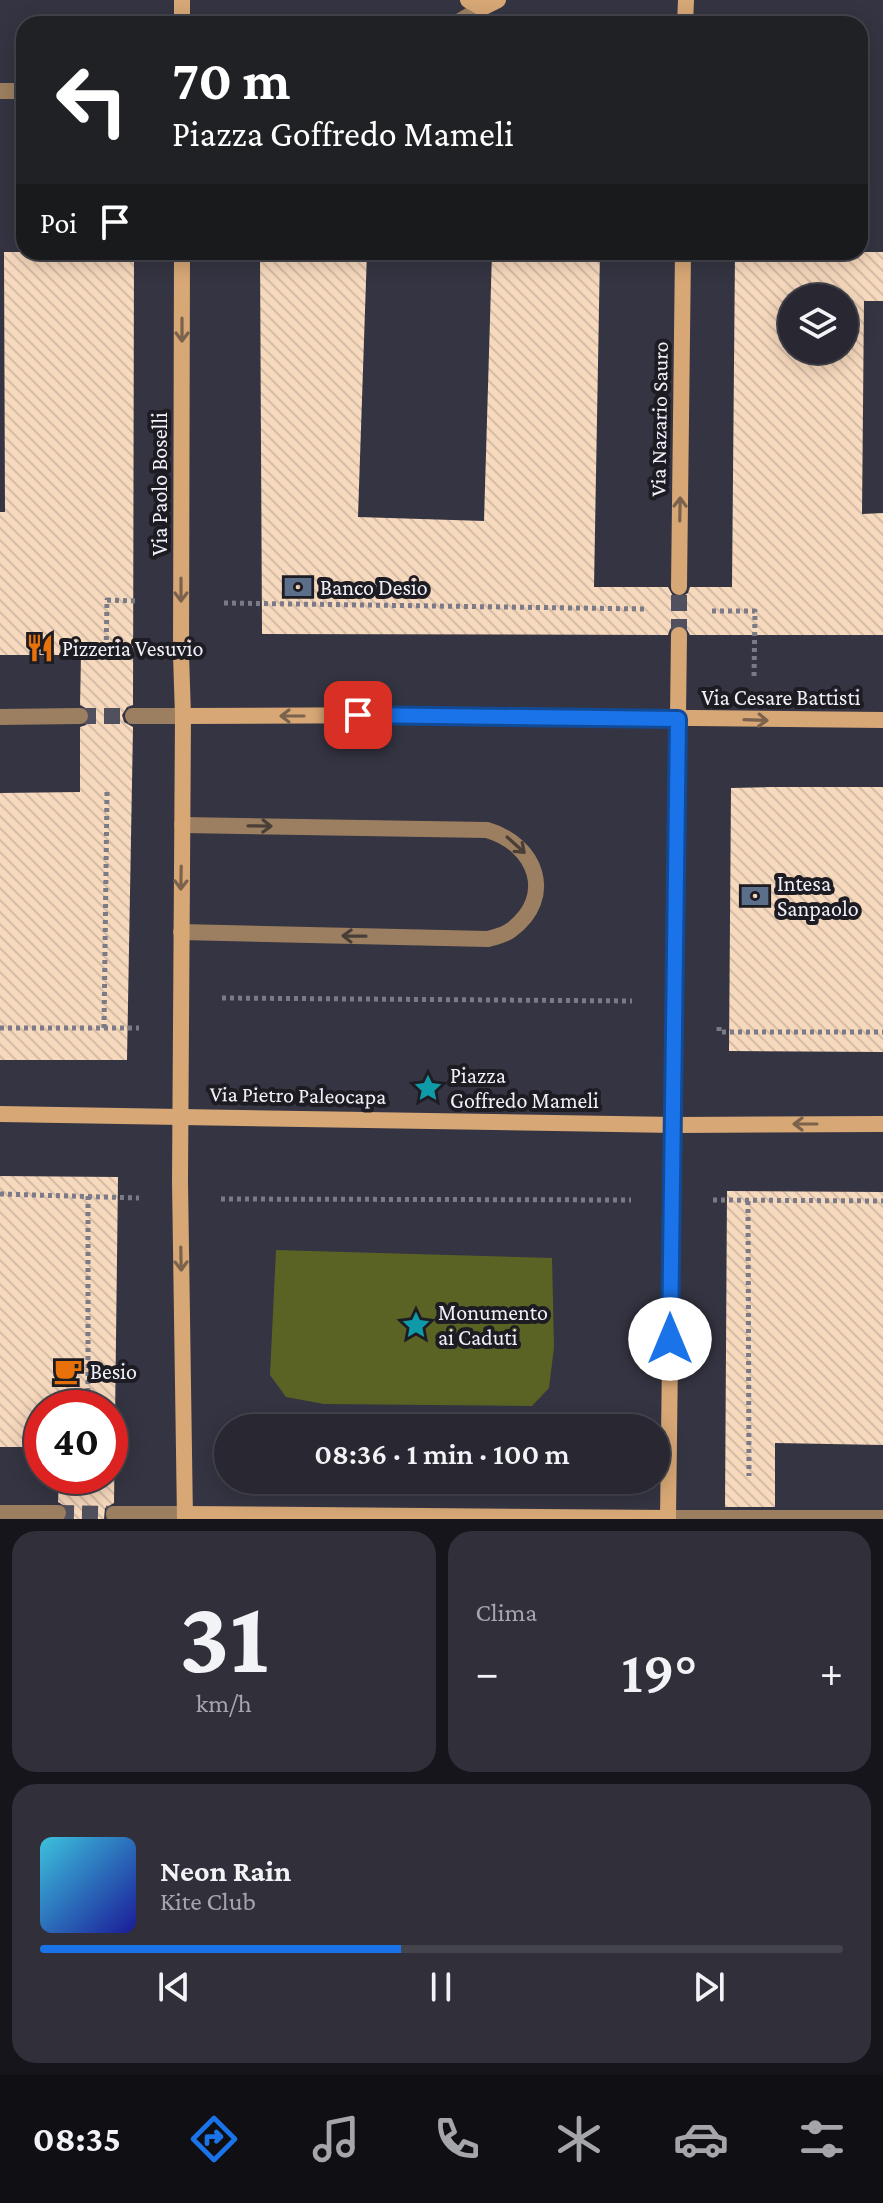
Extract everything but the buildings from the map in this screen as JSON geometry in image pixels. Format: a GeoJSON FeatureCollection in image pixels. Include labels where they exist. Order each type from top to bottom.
{"type":"FeatureCollection","features":[{"type":"Feature","properties":{"kind":"street"},"geometry":{"type":"LineString","coordinates":[[475,4],[498,0]]}},
{"type":"Feature","properties":{"kind":"street","name":"Via Paolo Boselli"},"geometry":{"type":"LineString","coordinates":[[182,260],[183,716]]}},
{"type":"Feature","properties":{"kind":"street","name":"Via Nazario Sauro"},"geometry":{"type":"LineString","coordinates":[[679,587],[683,260]]}},
{"type":"Feature","properties":{"kind":"street"},"geometry":{"type":"LineString","coordinates":[[668,1518],[679,635]]}},
{"type":"Feature","properties":{"kind":"street"},"geometry":{"type":"LineString","coordinates":[[133,716],[417,715],[678,719]]}},
{"type":"Feature","properties":{"kind":"street"},"geometry":{"type":"LineString","coordinates":[[0,717],[80,716]]}},
{"type":"Feature","properties":{"kind":"street"},"geometry":{"type":"LineString","coordinates":[[183,716],[180,1115],[185,1517]]}},
{"type":"Feature","properties":{"kind":"street","name":"Via Cesare Battisti"},"geometry":{"type":"LineString","coordinates":[[678,719],[883,720]]}},
{"type":"Feature","properties":{"kind":"street"},"geometry":{"type":"LineString","coordinates":[[181,932],[488,939],[509,932],[528,913],[535,895],[536,878],[530,860],[520,846],[505,835],[487,830],[182,825]]}},
{"type":"Feature","properties":{"kind":"street","name":"Via Pietro Paleocapa"},"geometry":{"type":"LineString","coordinates":[[0,1114],[675,1125],[883,1124]]}},
{"type":"Feature","properties":{"kind":"street"},"geometry":{"type":"LineString","coordinates":[[0,1513],[58,1513]]}},
{"type":"Feature","properties":{"kind":"street"},"geometry":{"type":"LineString","coordinates":[[114,1514],[185,1517],[883,1518]]}},
{"type":"Feature","properties":{"kind":"path"},"geometry":{"type":"LineString","coordinates":[[106,656],[107,600],[133,601]]}},
{"type":"Feature","properties":{"kind":"path"},"geometry":{"type":"LineString","coordinates":[[262,604],[593,609]]}},
{"type":"Feature","properties":{"kind":"path"},"geometry":{"type":"LineString","coordinates":[[733,611],[755,611],[755,635]]}},
{"type":"Feature","properties":{"kind":"path"},"geometry":{"type":"LineString","coordinates":[[104,1028],[107,791]]}},
{"type":"Feature","properties":{"kind":"path"},"geometry":{"type":"LineString","coordinates":[[215,998],[635,1001]]}},
{"type":"Feature","properties":{"kind":"path"},"geometry":{"type":"LineString","coordinates":[[0,1028],[128,1027]]}},
{"type":"Feature","properties":{"kind":"path"},"geometry":{"type":"LineString","coordinates":[[729,1031],[883,1032]]}},
{"type":"Feature","properties":{"kind":"path"},"geometry":{"type":"LineString","coordinates":[[0,1194],[118,1197]]}},
{"type":"Feature","properties":{"kind":"path"},"geometry":{"type":"LineString","coordinates":[[88,1196],[88,1390]]}},
{"type":"Feature","properties":{"kind":"path"},"geometry":{"type":"LineString","coordinates":[[211,1198],[635,1200]]}},
{"type":"Feature","properties":{"kind":"path"},"geometry":{"type":"LineString","coordinates":[[715,1200],[883,1201]]}},
{"type":"Feature","properties":{"kind":"path"},"geometry":{"type":"LineString","coordinates":[[748,1201],[749,1485]]}},
{"type":"Feature","properties":{"kind":"green space"},"geometry":{"type":"Polygon","coordinates":[[[276,1250],[552,1258],[554,1347],[549,1388],[532,1406],[324,1404],[286,1397],[270,1375],[276,1250]]]}},
{"type":"Feature","properties":{"kind":"tunnel"},"geometry":{"type":"LineString","coordinates":[[679,587],[679,635]]}},
{"type":"Feature","properties":{"kind":"tunnel"},"geometry":{"type":"LineString","coordinates":[[80,716],[133,716]]}},
{"type":"Feature","properties":{"kind":"tunnel"},"geometry":{"type":"LineString","coordinates":[[58,1513],[114,1514]]}},
{"type":"Feature","properties":{"kind":"place","name":"Banco Desio"},"geometry":{"type":"Point","coordinates":[298,587]}},
{"type":"Feature","properties":{"kind":"place","name":"Pizzeria Vesuvio"},"geometry":{"type":"Point","coordinates":[40,648]}},
{"type":"Feature","properties":{"kind":"place","name":"Intesa Sanpaolo"},"geometry":{"type":"Point","coordinates":[755,896]}},
{"type":"Feature","properties":{"kind":"place","name":"Piazza Goffredo Mameli"},"geometry":{"type":"Point","coordinates":[428,1088]}},
{"type":"Feature","properties":{"kind":"place","name":"Monumento ai Caduti"},"geometry":{"type":"Point","coordinates":[416,1325]}},
{"type":"Feature","properties":{"kind":"place","name":"Besio"},"geometry":{"type":"Point","coordinates":[68,1371]}},
{"type":"Feature","properties":{"kind":"route"},"geometry":{"type":"LineString","coordinates":[[358,715],[678,719],[670,1339]]}}]}
